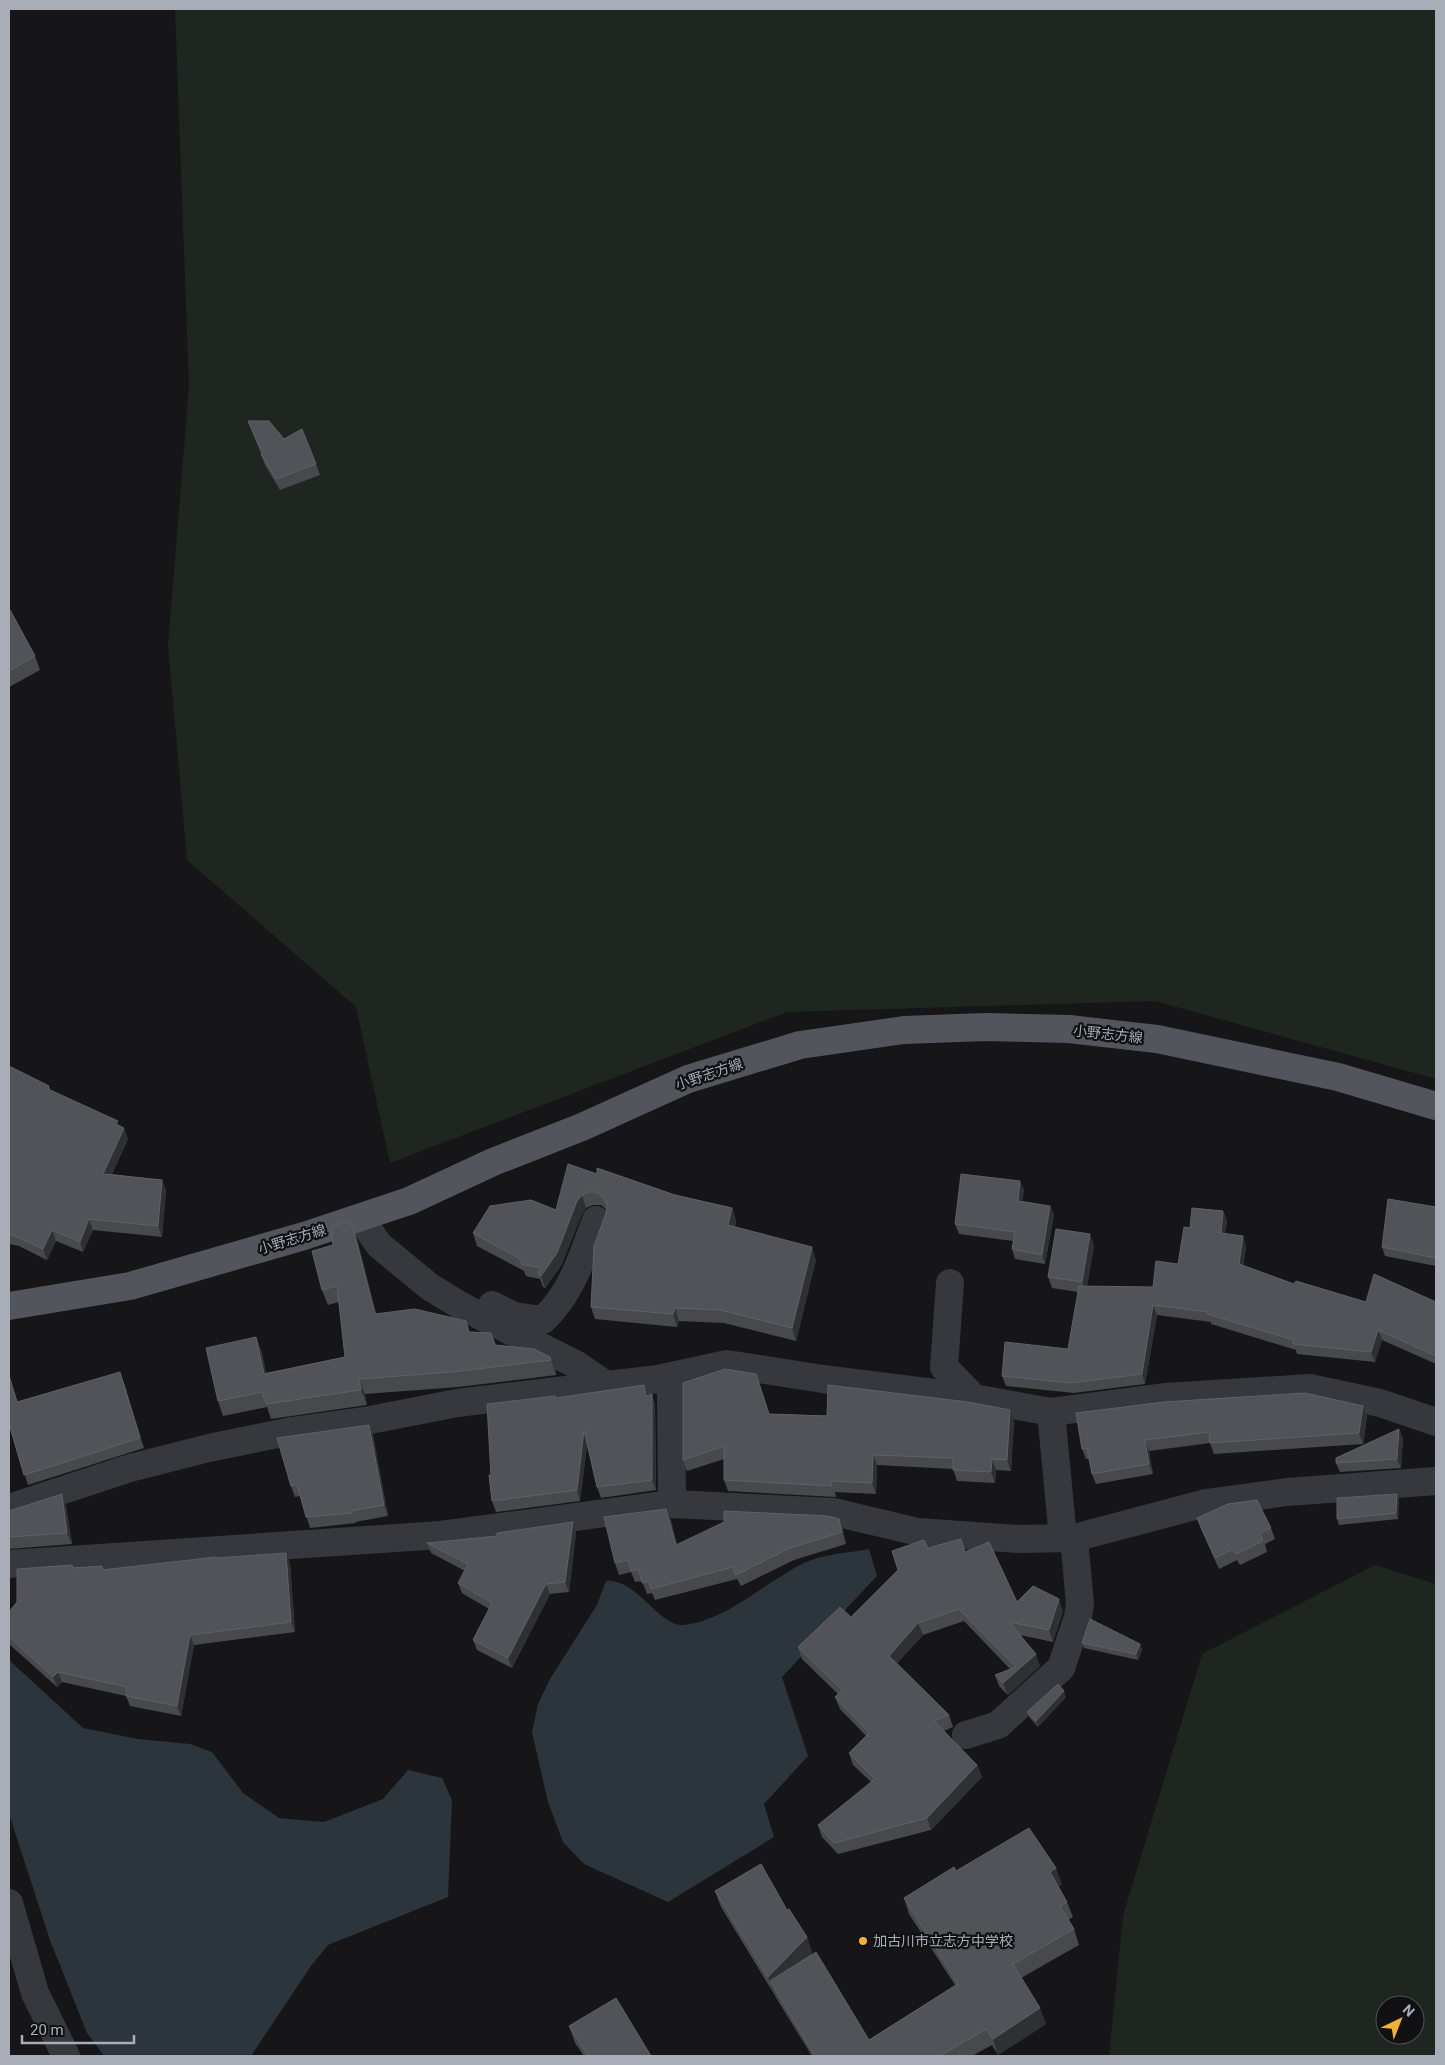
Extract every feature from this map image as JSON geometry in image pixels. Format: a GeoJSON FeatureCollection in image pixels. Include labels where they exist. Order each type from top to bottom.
{"type":"FeatureCollection","features":[{"type":"Feature","properties":{"kind":"main road","name":"小野志方線"},"geometry":{"type":"LineString","coordinates":[[9,1306],[130,1286],[360,1218],[409,1201],[493,1162],[582,1127],[688,1079],[800,1044],[904,1030],[986,1027],[1069,1029],[1157,1039],[1338,1078],[1436,1106]]}},
{"type":"Feature","properties":{"kind":"street"},"geometry":{"type":"LineString","coordinates":[[360,1218],[379,1245],[430,1287],[463,1307],[577,1364],[606,1385]]}},
{"type":"Feature","properties":{"kind":"street"},"geometry":{"type":"LineString","coordinates":[[411,1272],[435,1275],[455,1288],[514,1316],[543,1320],[558,1305],[577,1272],[596,1220]]}},
{"type":"Feature","properties":{"kind":"street"},"geometry":{"type":"LineString","coordinates":[[950,1283],[944,1367],[974,1398]]}},
{"type":"Feature","properties":{"kind":"street"},"geometry":{"type":"LineString","coordinates":[[9,1508],[130,1468],[209,1448],[292,1431],[370,1420],[457,1403],[676,1375],[727,1364],[823,1379],[974,1398],[1051,1412],[1166,1397],[1310,1388],[1380,1403],[1436,1422]]}},
{"type":"Feature","properties":{"kind":"street"},"geometry":{"type":"LineString","coordinates":[[672,1504],[670,1392],[676,1375]]}},
{"type":"Feature","properties":{"kind":"street"},"geometry":{"type":"LineString","coordinates":[[966,1735],[998,1725],[1061,1668],[1078,1617],[1080,1604],[1068,1538],[1051,1412]]}},
{"type":"Feature","properties":{"kind":"street"},"geometry":{"type":"LineString","coordinates":[[9,1564],[441,1535],[672,1504],[834,1512],[918,1532],[1019,1539],[1068,1538],[1206,1502],[1287,1492],[1436,1481]]}},
{"type":"Feature","properties":{"kind":"street"},"geometry":{"type":"LineString","coordinates":[[9,1903],[35,1993],[66,2056]]}},
{"type":"Feature","properties":{"kind":"shaded area"},"geometry":{"type":"Polygon","coordinates":[[[175,9],[1436,9],[1436,1079],[1155,1001],[787,1012],[390,1163],[356,1007],[187,860],[168,645],[189,386],[175,9]]]}},
{"type":"Feature","properties":{"kind":"shaded area"},"geometry":{"type":"Polygon","coordinates":[[[869,1549],[877,1576],[782,1677],[808,1756],[764,1804],[774,1837],[668,1902],[584,1864],[563,1842],[548,1802],[532,1732],[538,1704],[550,1679],[597,1605],[606,1581],[617,1582],[628,1587],[665,1619],[674,1624],[683,1625],[699,1622],[730,1609],[788,1572],[809,1561],[826,1556],[869,1549]]]}},
{"type":"Feature","properties":{"kind":"shaded area"},"geometry":{"type":"Polygon","coordinates":[[[1375,1565],[1436,1584],[1436,2056],[1109,2056],[1123,1916],[1202,1654],[1375,1565]]]}},
{"type":"Feature","properties":{"kind":"shaded area"},"geometry":{"type":"Polygon","coordinates":[[[9,1660],[83,1728],[138,1739],[190,1744],[212,1752],[243,1793],[279,1818],[324,1822],[383,1799],[408,1770],[442,1778],[452,1800],[448,1897],[328,1945],[311,1966],[251,2056],[104,2056],[87,2033],[50,1940],[9,1814],[9,1660]]]}},
{"type":"Feature","properties":{"kind":"building"},"geometry":{"type":"Polygon","coordinates":[[[248,421],[269,421],[284,439],[302,429],[316,464],[276,479],[261,454],[248,421]]]}},
{"type":"Feature","properties":{"kind":"building"},"geometry":{"type":"Polygon","coordinates":[[[9,608],[35,656],[9,671],[9,608]]]}},
{"type":"Feature","properties":{"kind":"building"},"geometry":{"type":"Polygon","coordinates":[[[9,1066],[49,1086],[48,1089],[118,1121],[116,1124],[124,1128],[103,1174],[162,1180],[158,1226],[89,1219],[80,1242],[52,1230],[43,1249],[9,1234],[9,1066]]]}},
{"type":"Feature","properties":{"kind":"building"},"geometry":{"type":"Polygon","coordinates":[[[568,1164],[597,1174],[597,1168],[675,1195],[732,1208],[728,1225],[812,1247],[792,1328],[720,1310],[675,1308],[673,1314],[591,1307],[594,1246],[607,1205],[604,1198],[596,1192],[588,1192],[577,1201],[557,1253],[541,1276],[538,1274],[540,1268],[521,1264],[522,1260],[473,1233],[490,1206],[531,1200],[556,1210],[568,1164]]]}},
{"type":"Feature","properties":{"kind":"building"},"geometry":{"type":"Polygon","coordinates":[[[961,1174],[1020,1181],[1018,1201],[1050,1206],[1042,1255],[1012,1249],[1015,1232],[955,1224],[961,1174]]]}},
{"type":"Feature","properties":{"kind":"building"},"geometry":{"type":"Polygon","coordinates":[[[1388,1199],[1436,1207],[1436,1258],[1382,1247],[1388,1199]]]}},
{"type":"Feature","properties":{"kind":"building"},"geometry":{"type":"Polygon","coordinates":[[[1192,1208],[1223,1211],[1221,1233],[1243,1236],[1239,1264],[1294,1284],[1296,1281],[1366,1302],[1374,1274],[1436,1302],[1436,1356],[1378,1330],[1371,1352],[1293,1344],[1294,1340],[1207,1314],[1208,1312],[1153,1305],[1142,1374],[1070,1383],[1002,1376],[1005,1342],[1068,1349],[1079,1286],[1153,1287],[1156,1261],[1178,1264],[1184,1227],[1190,1228],[1192,1208]]]}},
{"type":"Feature","properties":{"kind":"building"},"geometry":{"type":"Polygon","coordinates":[[[348,1221],[353,1228],[375,1314],[415,1309],[466,1321],[469,1332],[491,1333],[495,1345],[534,1349],[550,1357],[551,1360],[452,1372],[359,1379],[361,1390],[266,1404],[262,1392],[218,1401],[206,1348],[256,1337],[264,1374],[345,1357],[337,1286],[322,1290],[312,1251],[333,1245],[331,1227],[348,1221]]]}},
{"type":"Feature","properties":{"kind":"building"},"geometry":{"type":"Polygon","coordinates":[[[1056,1229],[1090,1234],[1082,1282],[1048,1277],[1056,1229]]]}},
{"type":"Feature","properties":{"kind":"building"},"geometry":{"type":"Polygon","coordinates":[[[725,1369],[756,1374],[769,1414],[827,1416],[828,1385],[968,1402],[1010,1410],[1007,1460],[992,1459],[991,1472],[953,1470],[953,1458],[873,1455],[872,1483],[831,1481],[832,1486],[724,1480],[724,1446],[683,1460],[683,1383],[725,1369]]]}},
{"type":"Feature","properties":{"kind":"building"},"geometry":{"type":"Polygon","coordinates":[[[120,1372],[140,1438],[24,1475],[9,1424],[9,1376],[17,1402],[120,1372]]]}},
{"type":"Feature","properties":{"kind":"building"},"geometry":{"type":"Polygon","coordinates":[[[644,1385],[646,1396],[652,1394],[652,1480],[597,1487],[584,1430],[577,1490],[492,1501],[489,1475],[491,1475],[487,1404],[555,1396],[556,1398],[644,1385]]]}},
{"type":"Feature","properties":{"kind":"building"},"geometry":{"type":"Polygon","coordinates":[[[1305,1393],[1363,1406],[1359,1433],[1210,1443],[1209,1432],[1145,1440],[1149,1464],[1092,1474],[1087,1448],[1082,1449],[1076,1413],[1164,1402],[1305,1393]]]}},
{"type":"Feature","properties":{"kind":"building"},"geometry":{"type":"Polygon","coordinates":[[[369,1425],[384,1505],[351,1511],[352,1513],[306,1517],[297,1484],[291,1486],[277,1438],[369,1425]]]}},
{"type":"Feature","properties":{"kind":"building"},"geometry":{"type":"Polygon","coordinates":[[[1399,1429],[1397,1459],[1336,1463],[1336,1458],[1399,1429]]]}},
{"type":"Feature","properties":{"kind":"building"},"geometry":{"type":"Polygon","coordinates":[[[62,1494],[67,1533],[9,1537],[9,1511],[62,1494]]]}},
{"type":"Feature","properties":{"kind":"building"},"geometry":{"type":"Polygon","coordinates":[[[1397,1494],[1396,1513],[1337,1519],[1337,1498],[1397,1494]]]}},
{"type":"Feature","properties":{"kind":"building"},"geometry":{"type":"Polygon","coordinates":[[[1257,1500],[1271,1528],[1260,1533],[1263,1541],[1236,1554],[1233,1549],[1215,1558],[1197,1518],[1228,1504],[1257,1500]]]}},
{"type":"Feature","properties":{"kind":"building"},"geometry":{"type":"Polygon","coordinates":[[[666,1509],[676,1545],[724,1522],[724,1511],[828,1516],[839,1519],[842,1532],[790,1548],[736,1575],[733,1567],[651,1589],[649,1581],[642,1583],[639,1569],[631,1571],[628,1560],[615,1563],[604,1517],[666,1509]]]}},
{"type":"Feature","properties":{"kind":"building"},"geometry":{"type":"Polygon","coordinates":[[[573,1522],[565,1582],[546,1584],[508,1658],[473,1640],[492,1603],[458,1583],[468,1564],[427,1543],[497,1536],[497,1533],[573,1522]]]}},
{"type":"Feature","properties":{"kind":"building"},"geometry":{"type":"Polygon","coordinates":[[[961,1539],[965,1552],[989,1542],[1017,1602],[1033,1586],[1059,1599],[1049,1630],[1009,1622],[1036,1654],[1003,1683],[995,1675],[1016,1667],[959,1609],[918,1623],[889,1656],[949,1715],[934,1721],[977,1765],[927,1818],[834,1843],[818,1825],[875,1779],[849,1753],[869,1733],[835,1697],[842,1690],[798,1647],[840,1607],[851,1617],[898,1570],[892,1551],[924,1540],[928,1548],[961,1539]]]}},
{"type":"Feature","properties":{"kind":"building"},"geometry":{"type":"Polygon","coordinates":[[[286,1553],[291,1622],[190,1635],[177,1706],[126,1696],[127,1687],[58,1672],[53,1677],[9,1637],[9,1612],[17,1602],[17,1569],[72,1565],[73,1568],[102,1566],[102,1570],[216,1557],[286,1553]]]}},
{"type":"Feature","properties":{"kind":"building"},"geometry":{"type":"Polygon","coordinates":[[[1090,1619],[1140,1644],[1136,1654],[1082,1643],[1090,1619]]]}},
{"type":"Feature","properties":{"kind":"building"},"geometry":{"type":"Polygon","coordinates":[[[1058,1684],[1064,1691],[1036,1721],[1027,1712],[1058,1684]]]}},
{"type":"Feature","properties":{"kind":"building"},"geometry":{"type":"Polygon","coordinates":[[[1029,1828],[1056,1868],[1050,1872],[1067,1902],[1060,1906],[1074,1929],[1013,1964],[1040,2008],[993,2039],[986,2029],[940,2056],[815,2056],[770,1981],[816,1952],[869,2040],[958,1984],[904,1898],[954,1867],[956,1871],[1029,1828]]]}},
{"type":"Feature","properties":{"kind":"building"},"geometry":{"type":"Polygon","coordinates":[[[761,1864],[787,1910],[789,1909],[807,1937],[768,1977],[715,1891],[761,1864]]]}},
{"type":"Feature","properties":{"kind":"building"},"geometry":{"type":"Polygon","coordinates":[[[616,1998],[651,2056],[588,2056],[569,2026],[616,1998]]]}},
{"type":"Feature","properties":{"kind":"place","name":"加古川市立志方中学校"},"geometry":{"type":"Point","coordinates":[863,1941]}}]}
